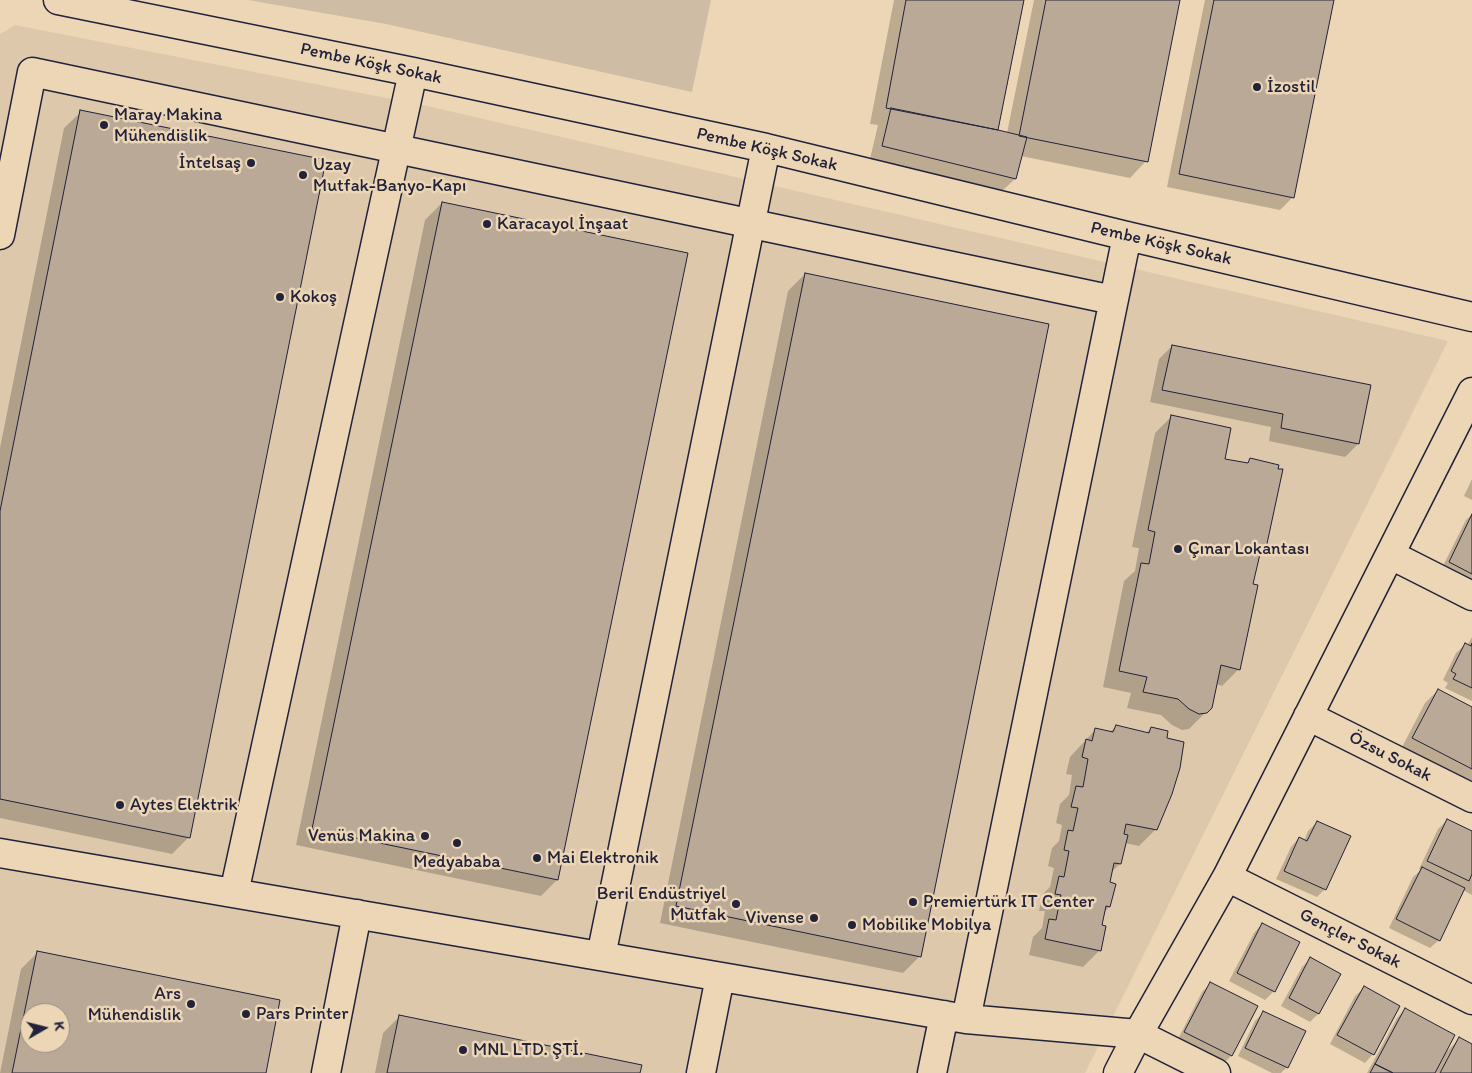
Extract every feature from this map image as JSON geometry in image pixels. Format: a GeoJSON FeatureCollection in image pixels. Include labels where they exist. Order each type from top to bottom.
{"type":"FeatureCollection","features":[{"type":"Feature","properties":{"kind":"street","name":"Pembe Köşk Sokak"},"geometry":{"type":"LineString","coordinates":[[58,0],[413,72],[766,148],[1127,236],[1472,317]]}},
{"type":"Feature","properties":{"kind":"street"},"geometry":{"type":"LineString","coordinates":[[0,236],[32,72],[1113,300]]}},
{"type":"Feature","properties":{"kind":"street"},"geometry":{"type":"LineString","coordinates":[[234,893],[413,72]]}},
{"type":"Feature","properties":{"kind":"street"},"geometry":{"type":"LineString","coordinates":[[601,956],[766,148]]}},
{"type":"Feature","properties":{"kind":"street"},"geometry":{"type":"LineString","coordinates":[[932,1073],[955,1017],[1127,236]]}},
{"type":"Feature","properties":{"kind":"street"},"geometry":{"type":"LineString","coordinates":[[1118,1073],[1227,877],[1470,403]]}},
{"type":"Feature","properties":{"kind":"street"},"geometry":{"type":"LineString","coordinates":[[1391,555],[1472,596]]}},
{"type":"Feature","properties":{"kind":"street","name":"Özsu Sokak"},"geometry":{"type":"LineString","coordinates":[[1308,716],[1472,798]]}},
{"type":"Feature","properties":{"kind":"street"},"geometry":{"type":"LineString","coordinates":[[0,853],[955,1017],[1138,1034],[1216,1073]]}},
{"type":"Feature","properties":{"kind":"street","name":"Gençler Sokak"},"geometry":{"type":"LineString","coordinates":[[1227,877],[1472,1000]]}},
{"type":"Feature","properties":{"kind":"street"},"geometry":{"type":"LineString","coordinates":[[326,1073],[357,914]]}},
{"type":"Feature","properties":{"kind":"street"},"geometry":{"type":"LineString","coordinates":[[701,1073],[720,977]]}},
{"type":"Feature","properties":{"kind":"shaded area"},"geometry":{"type":"Polygon","coordinates":[[[248,0],[711,0],[692,92],[386,24],[248,0]]]}},
{"type":"Feature","properties":{"kind":"shaded area"},"geometry":{"type":"Polygon","coordinates":[[[15,25],[427,106],[1448,341],[1085,1073],[0,1073],[0,34],[15,25]]]}},
{"type":"Feature","properties":{"kind":"building"},"geometry":{"type":"Polygon","coordinates":[[[906,0],[1024,0],[998,130],[886,108],[906,0]]]}},
{"type":"Feature","properties":{"kind":"building"},"geometry":{"type":"Polygon","coordinates":[[[1046,0],[1180,0],[1148,162],[1019,136],[1046,0]]]}},
{"type":"Feature","properties":{"kind":"building","name":"İzostil"},"geometry":{"type":"Polygon","coordinates":[[[1214,0],[1334,0],[1294,198],[1179,174],[1214,0]]]}},
{"type":"Feature","properties":{"kind":"building"},"geometry":{"type":"Polygon","coordinates":[[[891,108],[1027,137],[1016,179],[882,146],[891,108]]]}},
{"type":"Feature","properties":{"kind":"building"},"geometry":{"type":"Polygon","coordinates":[[[80,110],[326,160],[190,838],[0,799],[0,511],[80,110]]]}},
{"type":"Feature","properties":{"kind":"building"},"geometry":{"type":"Polygon","coordinates":[[[442,202],[688,253],[558,880],[312,829],[442,202]]]}},
{"type":"Feature","properties":{"kind":"building"},"geometry":{"type":"Polygon","coordinates":[[[805,273],[1049,324],[921,957],[676,906],[805,273]]]}},
{"type":"Feature","properties":{"kind":"building"},"geometry":{"type":"Polygon","coordinates":[[[1172,345],[1371,385],[1359,444],[1281,428],[1283,414],[1162,390],[1172,345]]]}},
{"type":"Feature","properties":{"kind":"building"},"geometry":{"type":"Polygon","coordinates":[[[1171,415],[1231,428],[1225,459],[1248,463],[1250,458],[1279,465],[1278,469],[1283,469],[1265,553],[1260,554],[1253,584],[1258,585],[1240,670],[1221,665],[1212,708],[1207,713],[1199,714],[1189,709],[1178,699],[1143,692],[1147,677],[1119,671],[1141,563],[1149,564],[1155,532],[1148,530],[1171,415]]]}},
{"type":"Feature","properties":{"kind":"building"},"geometry":{"type":"Polygon","coordinates":[[[1472,514],[1472,574],[1449,562],[1472,514]]]}},
{"type":"Feature","properties":{"kind":"building"},"geometry":{"type":"Polygon","coordinates":[[[1465,643],[1471,646],[1472,643],[1472,688],[1453,679],[1456,674],[1451,671],[1465,643]]]}},
{"type":"Feature","properties":{"kind":"building"},"geometry":{"type":"Polygon","coordinates":[[[1438,689],[1472,707],[1472,769],[1412,738],[1438,689]]]}},
{"type":"Feature","properties":{"kind":"building"},"geometry":{"type":"Polygon","coordinates":[[[1116,725],[1149,733],[1151,727],[1168,731],[1167,738],[1184,742],[1180,768],[1172,794],[1157,830],[1126,824],[1124,834],[1128,835],[1121,864],[1114,863],[1110,882],[1116,884],[1110,907],[1106,906],[1102,925],[1106,926],[1101,951],[1045,939],[1049,919],[1056,920],[1061,895],[1055,894],[1059,876],[1064,877],[1069,851],[1064,850],[1068,830],[1073,831],[1078,808],[1071,807],[1076,786],[1083,787],[1088,759],[1082,757],[1086,739],[1092,741],[1095,728],[1113,732],[1116,725]]]}},
{"type":"Feature","properties":{"kind":"building"},"geometry":{"type":"Polygon","coordinates":[[[1447,819],[1472,831],[1472,874],[1469,881],[1427,861],[1447,819]]]}},
{"type":"Feature","properties":{"kind":"building"},"geometry":{"type":"Polygon","coordinates":[[[1317,821],[1351,836],[1326,890],[1284,871],[1299,837],[1307,841],[1317,821]]]}},
{"type":"Feature","properties":{"kind":"building"},"geometry":{"type":"Polygon","coordinates":[[[1422,867],[1465,888],[1440,941],[1396,919],[1422,867]]]}},
{"type":"Feature","properties":{"kind":"building"},"geometry":{"type":"Polygon","coordinates":[[[1262,923],[1300,942],[1275,992],[1237,973],[1262,923]]]}},
{"type":"Feature","properties":{"kind":"building"},"geometry":{"type":"Polygon","coordinates":[[[37,951],[280,1000],[266,1073],[12,1073],[20,1034],[20,1053],[70,1053],[70,1003],[26,1003],[37,951]]]}},
{"type":"Feature","properties":{"kind":"building"},"geometry":{"type":"Polygon","coordinates":[[[1310,957],[1341,974],[1319,1014],[1289,998],[1310,957]]]}},
{"type":"Feature","properties":{"kind":"building"},"geometry":{"type":"Polygon","coordinates":[[[1210,982],[1258,1006],[1232,1056],[1184,1032],[1210,982]]]}},
{"type":"Feature","properties":{"kind":"building"},"geometry":{"type":"Polygon","coordinates":[[[1364,986],[1400,1006],[1374,1055],[1337,1035],[1364,986]]]}},
{"type":"Feature","properties":{"kind":"building"},"geometry":{"type":"Polygon","coordinates":[[[1405,1008],[1455,1035],[1435,1073],[1393,1073],[1375,1064],[1405,1008]]]}},
{"type":"Feature","properties":{"kind":"building"},"geometry":{"type":"Polygon","coordinates":[[[1263,1011],[1306,1031],[1288,1068],[1245,1048],[1263,1011]]]}},
{"type":"Feature","properties":{"kind":"building"},"geometry":{"type":"Polygon","coordinates":[[[399,1015],[642,1065],[640,1073],[387,1073],[399,1015]]]}},
{"type":"Feature","properties":{"kind":"building"},"geometry":{"type":"Polygon","coordinates":[[[1459,1037],[1472,1044],[1472,1073],[1440,1073],[1459,1037]]]}},
{"type":"Feature","properties":{"kind":"building"},"geometry":{"type":"Polygon","coordinates":[[[1375,1064],[1393,1073],[1370,1073],[1375,1064]]]}},
{"type":"Feature","properties":{"kind":"place","name":"İzostil"},"geometry":{"type":"Point","coordinates":[1257,87]}},
{"type":"Feature","properties":{"kind":"place","name":"Maray Makina Mühendislik"},"geometry":{"type":"Point","coordinates":[104,125]}},
{"type":"Feature","properties":{"kind":"place","name":"İntelsaş"},"geometry":{"type":"Point","coordinates":[251,163]}},
{"type":"Feature","properties":{"kind":"place","name":"Uzay Mutfak-Banyo-Kapı"},"geometry":{"type":"Point","coordinates":[303,175]}},
{"type":"Feature","properties":{"kind":"place","name":"Karacayol İnşaat"},"geometry":{"type":"Point","coordinates":[487,224]}},
{"type":"Feature","properties":{"kind":"place","name":"Kokoş"},"geometry":{"type":"Point","coordinates":[280,297]}},
{"type":"Feature","properties":{"kind":"place","name":"Çınar Lokantası"},"geometry":{"type":"Point","coordinates":[1178,549]}},
{"type":"Feature","properties":{"kind":"place","name":"Aytes Elektrik"},"geometry":{"type":"Point","coordinates":[120,805]}},
{"type":"Feature","properties":{"kind":"place","name":"Venüs Makina"},"geometry":{"type":"Point","coordinates":[425,836]}},
{"type":"Feature","properties":{"kind":"place","name":"Medyababa"},"geometry":{"type":"Point","coordinates":[457,843]}},
{"type":"Feature","properties":{"kind":"place","name":"Mai Elektronik"},"geometry":{"type":"Point","coordinates":[537,858]}},
{"type":"Feature","properties":{"kind":"place","name":"Premiertürk IT Center"},"geometry":{"type":"Point","coordinates":[913,902]}},
{"type":"Feature","properties":{"kind":"place","name":"Beril Endüstriyel Mutfak"},"geometry":{"type":"Point","coordinates":[736,904]}},
{"type":"Feature","properties":{"kind":"place","name":"Vivense"},"geometry":{"type":"Point","coordinates":[814,918]}},
{"type":"Feature","properties":{"kind":"place","name":"Mobilike Mobilya"},"geometry":{"type":"Point","coordinates":[852,925]}},
{"type":"Feature","properties":{"kind":"place","name":"Ars Mühendislik"},"geometry":{"type":"Point","coordinates":[191,1004]}},
{"type":"Feature","properties":{"kind":"place","name":"Pars Printer"},"geometry":{"type":"Point","coordinates":[246,1014]}},
{"type":"Feature","properties":{"kind":"place","name":"MNL LTD. ŞTİ."},"geometry":{"type":"Point","coordinates":[463,1050]}}]}
